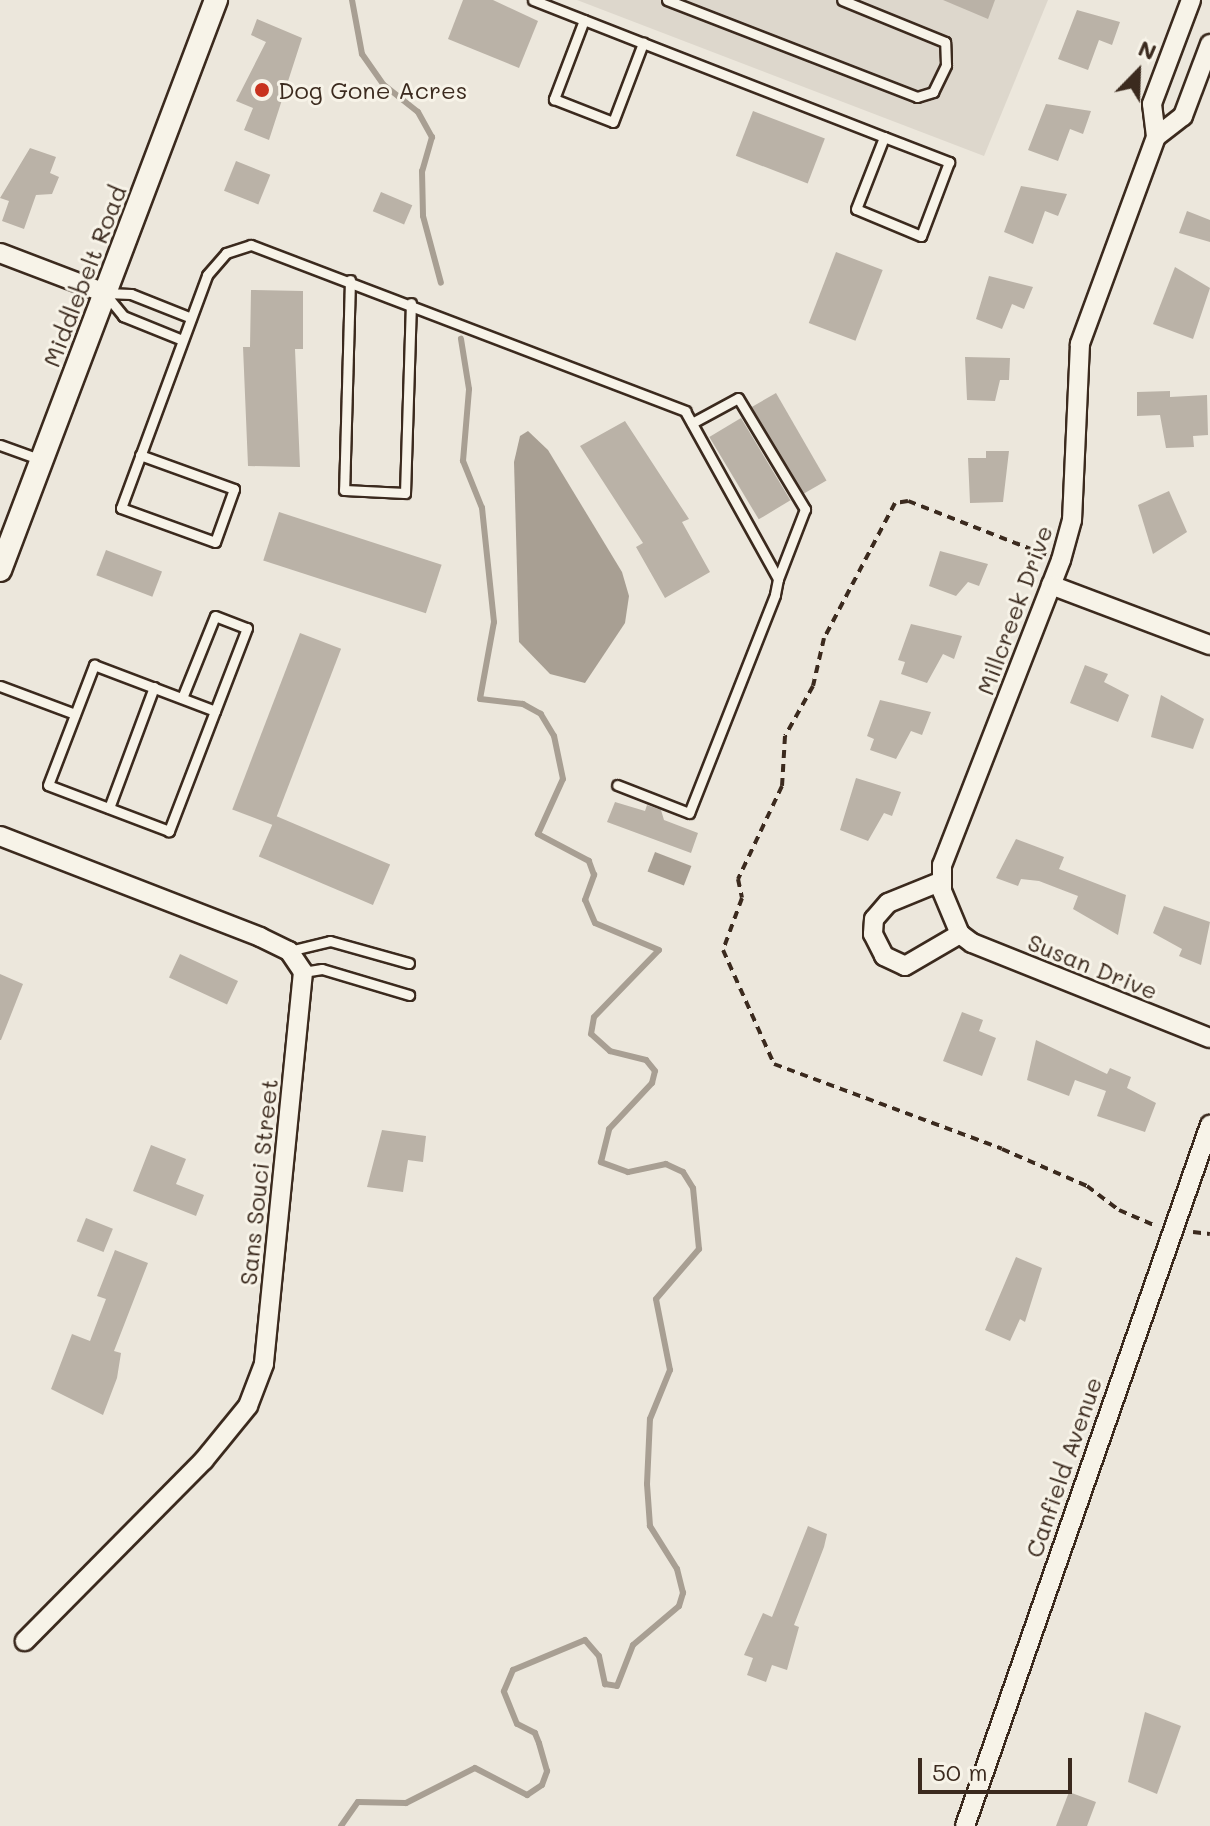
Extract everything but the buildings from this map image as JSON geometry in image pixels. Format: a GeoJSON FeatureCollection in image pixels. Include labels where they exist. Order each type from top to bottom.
{"type":"FeatureCollection","features":[{"type":"Feature","properties":{"kind":"street","name":"Middlebelt Road"},"geometry":{"type":"LineString","coordinates":[[0,570],[216,0]]}},
{"type":"Feature","properties":{"kind":"street","name":"Millcreek Drive"},"geometry":{"type":"LineString","coordinates":[[960,934],[946,909],[942,865],[1051,585],[1072,520],[1080,344],[1156,137],[1152,104],[1191,0]]}},
{"type":"Feature","properties":{"kind":"street","name":"Millcreek Drive"},"geometry":{"type":"LineString","coordinates":[[1156,137],[1183,116],[1210,44]]}},
{"type":"Feature","properties":{"kind":"street"},"geometry":{"type":"LineString","coordinates":[[0,253],[105,293]]}},
{"type":"Feature","properties":{"kind":"street"},"geometry":{"type":"LineString","coordinates":[[1051,585],[1210,645]]}},
{"type":"Feature","properties":{"kind":"street"},"geometry":{"type":"LineString","coordinates":[[0,836],[289,951],[303,972]]}},
{"type":"Feature","properties":{"kind":"street"},"geometry":{"type":"LineString","coordinates":[[942,881],[888,903],[874,919],[873,934],[884,956],[905,966],[960,934]]}},
{"type":"Feature","properties":{"kind":"street","name":"Susan Drive"},"geometry":{"type":"LineString","coordinates":[[960,934],[1210,1038]]}},
{"type":"Feature","properties":{"kind":"street","name":"Sans Souci Street"},"geometry":{"type":"LineString","coordinates":[[25,1641],[204,1460],[248,1406],[264,1364],[303,972]]}},
{"type":"Feature","properties":{"kind":"street","name":"Canfield Avenue"},"geometry":{"type":"LineString","coordinates":[[965,1826],[1210,1125]]}},
{"type":"Feature","properties":{"kind":"lane"},"geometry":{"type":"LineString","coordinates":[[533,0],[949,162],[921,236],[856,209],[884,137]]}},
{"type":"Feature","properties":{"kind":"lane"},"geometry":{"type":"LineString","coordinates":[[670,1],[917,97],[933,92],[946,65],[945,42],[865,4],[842,0]]}},
{"type":"Feature","properties":{"kind":"lane"},"geometry":{"type":"LineString","coordinates":[[584,20],[554,99],[613,122],[643,43]]}},
{"type":"Feature","properties":{"kind":"lane"},"geometry":{"type":"LineString","coordinates":[[140,455],[234,489],[215,542],[121,508],[180,339],[207,275],[226,253],[251,245],[411,303],[685,411],[778,579]]}},
{"type":"Feature","properties":{"kind":"lane"},"geometry":{"type":"LineString","coordinates":[[350,280],[344,490],[405,493],[411,303]]}},
{"type":"Feature","properties":{"kind":"lane"},"geometry":{"type":"LineString","coordinates":[[105,293],[131,294],[189,317]]}},
{"type":"Feature","properties":{"kind":"lane"},"geometry":{"type":"LineString","coordinates":[[105,293],[123,316],[180,339]]}},
{"type":"Feature","properties":{"kind":"lane"},"geometry":{"type":"LineString","coordinates":[[617,785],[689,813],[805,509],[738,398],[692,423]]}},
{"type":"Feature","properties":{"kind":"lane"},"geometry":{"type":"LineString","coordinates":[[0,445],[42,460]]}},
{"type":"Feature","properties":{"kind":"lane"},"geometry":{"type":"LineString","coordinates":[[182,698],[215,616],[247,628],[169,831],[48,785],[94,665],[215,711]]}},
{"type":"Feature","properties":{"kind":"lane"},"geometry":{"type":"LineString","coordinates":[[0,686],[75,714]]}},
{"type":"Feature","properties":{"kind":"lane"},"geometry":{"type":"LineString","coordinates":[[109,808],[154,687]]}},
{"type":"Feature","properties":{"kind":"lane"},"geometry":{"type":"LineString","coordinates":[[289,951],[330,941],[409,963]]}},
{"type":"Feature","properties":{"kind":"lane"},"geometry":{"type":"LineString","coordinates":[[303,972],[322,969],[409,995]]}},
{"type":"Feature","properties":{"kind":"shaded area"},"geometry":{"type":"Polygon","coordinates":[[[577,0],[1048,0],[984,156],[577,0]]]}},
{"type":"Feature","properties":{"kind":"shaded area"},"geometry":{"type":"Polygon","coordinates":[[[528,431],[548,450],[622,572],[629,596],[625,623],[585,683],[550,674],[519,642],[514,462],[520,436],[528,431]]]}},
{"type":"Feature","properties":{"kind":"shaded area"},"geometry":{"type":"Polygon","coordinates":[[[655,852],[691,866],[684,886],[647,872],[655,852]]]}},
{"type":"Feature","properties":{"kind":"waterway"},"geometry":{"type":"LineString","coordinates":[[352,0],[362,54],[384,85],[418,112],[432,137],[422,171],[423,216],[441,283]]}},
{"type":"Feature","properties":{"kind":"waterway"},"geometry":{"type":"LineString","coordinates":[[341,1826],[358,1802],[406,1803],[475,1768],[527,1795],[542,1785],[547,1771],[535,1733],[517,1724],[504,1691],[513,1670],[585,1640],[599,1656],[605,1684],[617,1686],[633,1645],[679,1606],[683,1593],[677,1569],[650,1526],[647,1484],[650,1419],[670,1370],[656,1299],[699,1249],[693,1188],[683,1172],[666,1164],[628,1172],[601,1162],[609,1129],[652,1083],[655,1071],[646,1060],[610,1051],[591,1034],[594,1017],[659,950],[595,923],[585,900],[594,875],[589,861],[538,834],[563,779],[554,736],[541,714],[523,704],[480,699],[494,622],[482,508],[463,461],[469,389],[461,339]]}},
{"type":"Feature","properties":{"kind":"place","name":"Dog Gone Acres"},"geometry":{"type":"Point","coordinates":[262,90]}}]}
